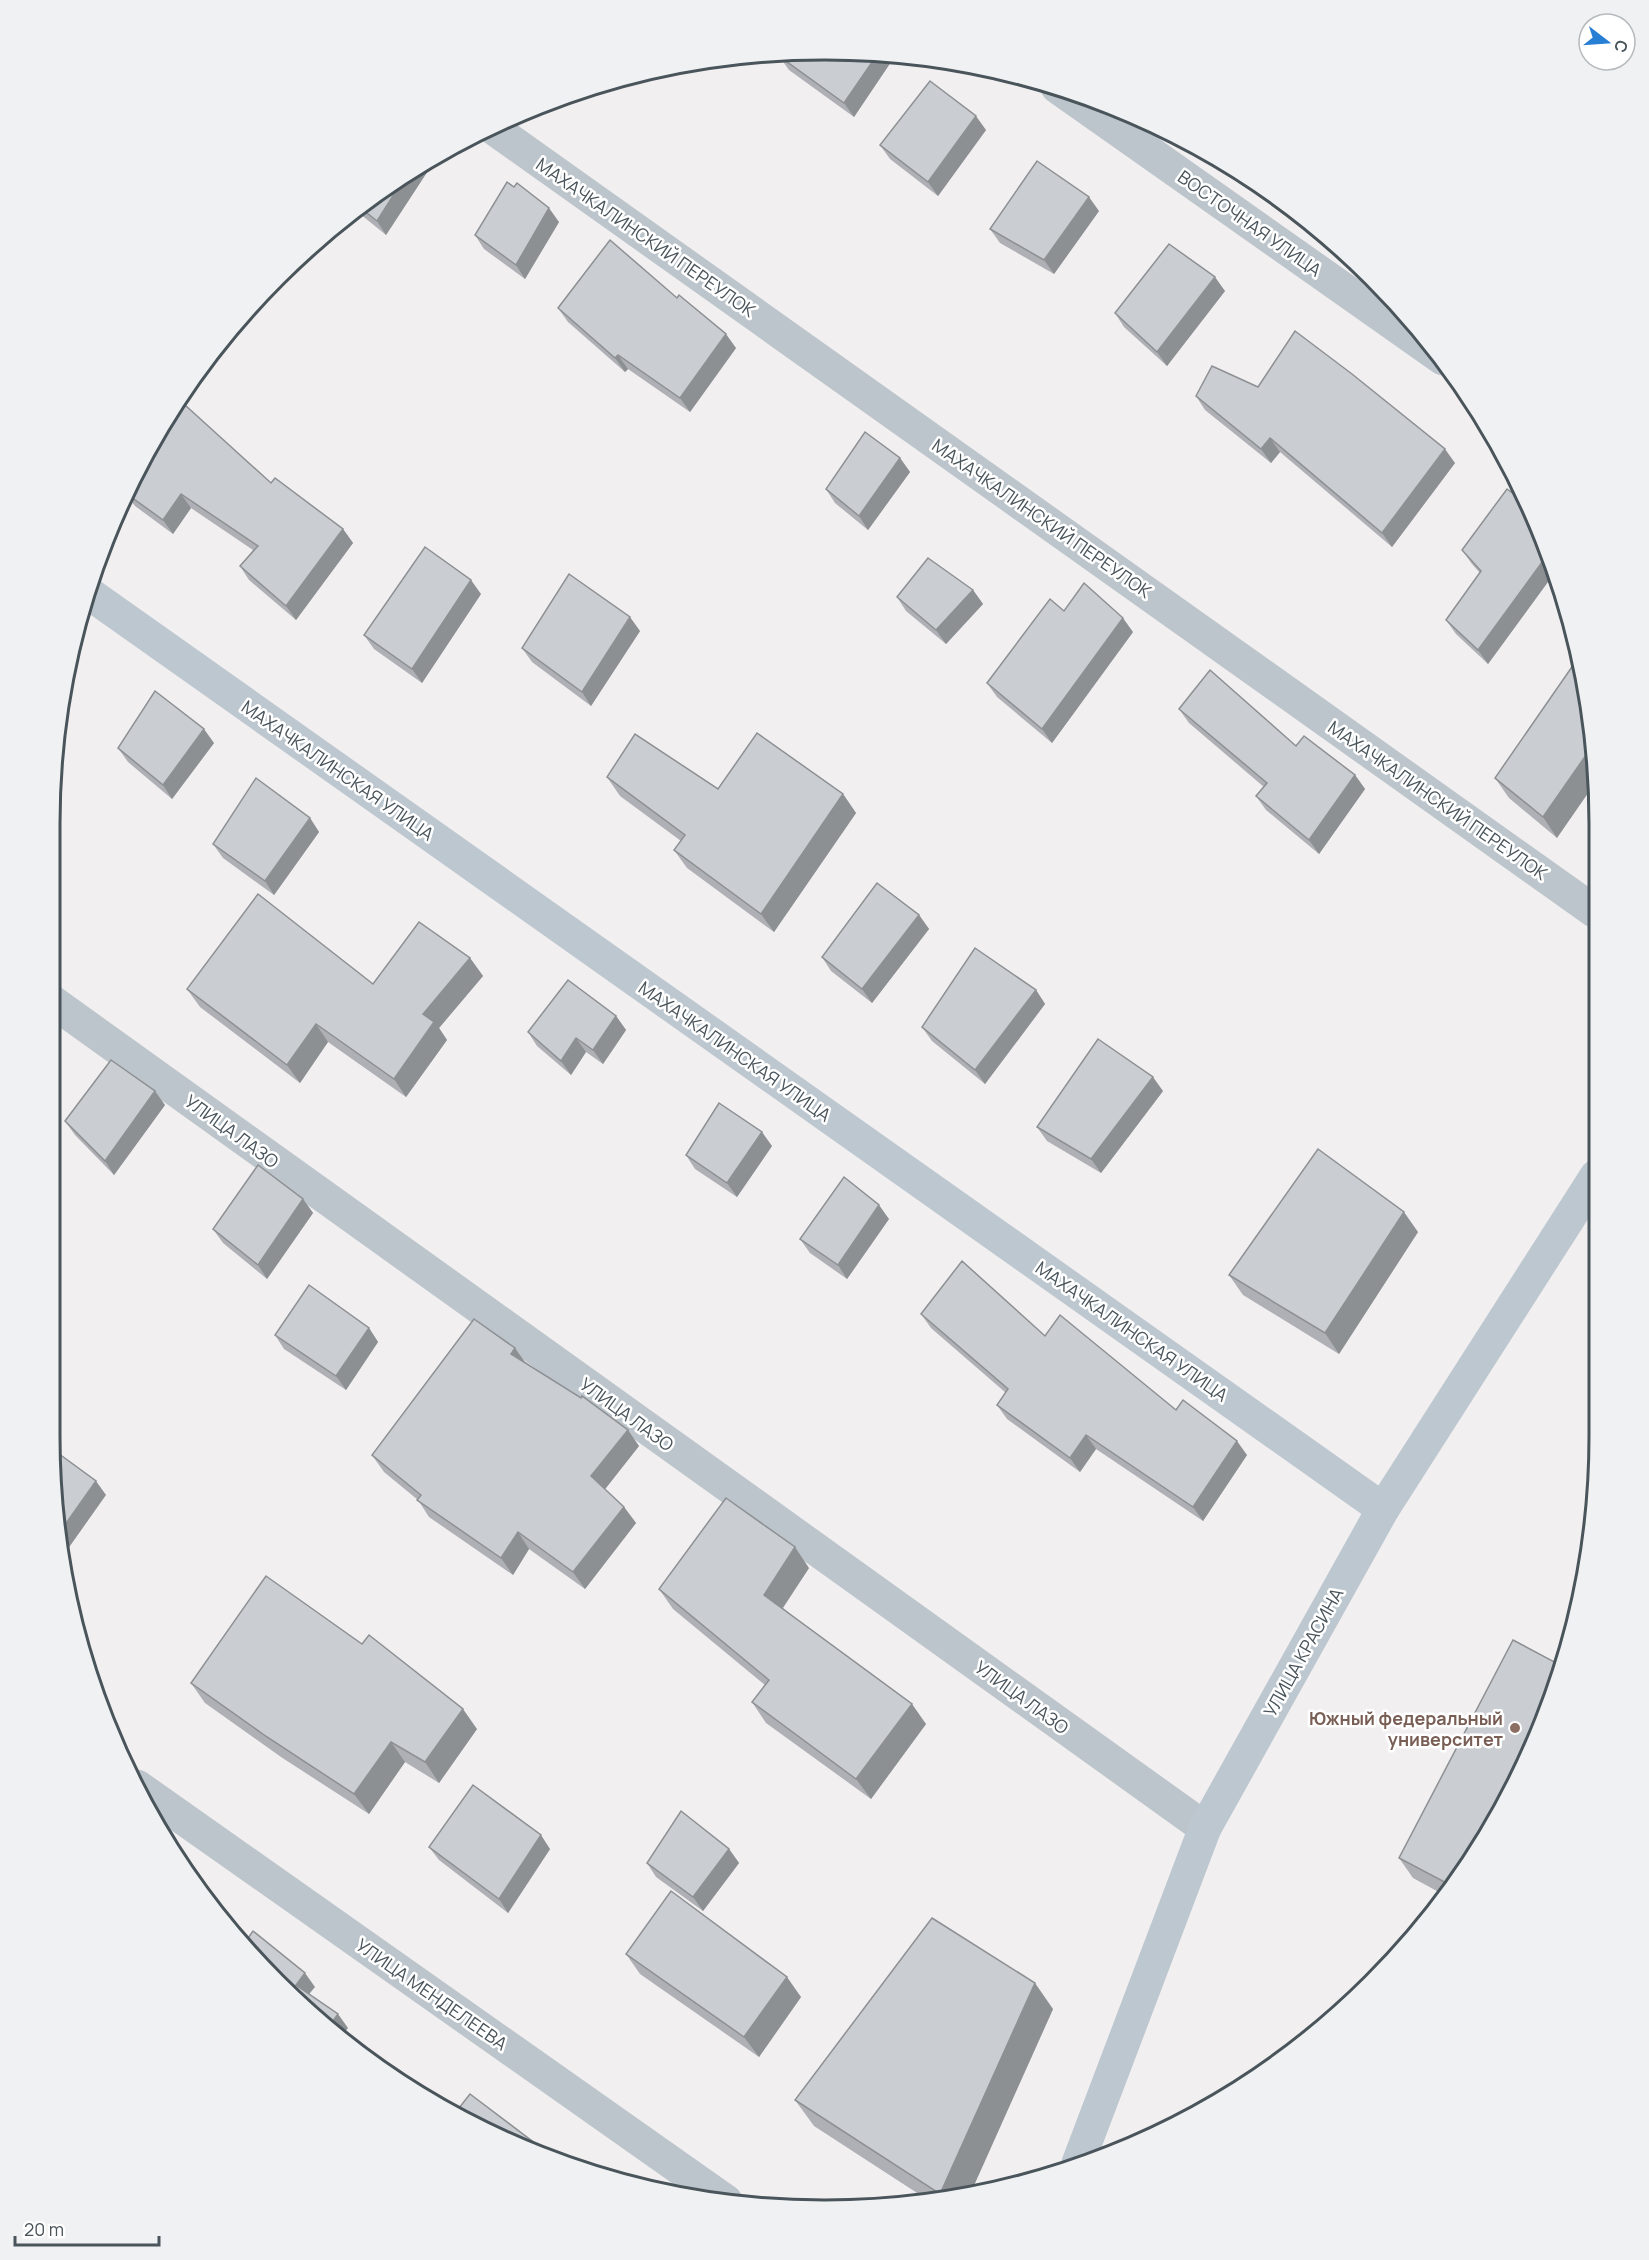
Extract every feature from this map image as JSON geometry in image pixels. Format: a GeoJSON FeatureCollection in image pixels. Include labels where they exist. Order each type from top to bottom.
{"type":"FeatureCollection","features":[{"type":"Feature","properties":{"kind":"street","name":"ВОСТОЧНАЯ УЛИЦА"},"geometry":{"type":"LineString","coordinates":[[1084,106],[1415,339]]}},
{"type":"Feature","properties":{"kind":"street","name":"МАХАЧКАЛИНСКИЙ ПЕРЕУЛОК"},"geometry":{"type":"LineString","coordinates":[[500,133],[1589,906]]}},
{"type":"Feature","properties":{"kind":"street","name":"МАХАЧКАЛИНСКАЯ УЛИЦА"},"geometry":{"type":"LineString","coordinates":[[95,598],[1383,1509]]}},
{"type":"Feature","properties":{"kind":"street","name":"УЛИЦА ЛАЗО"},"geometry":{"type":"LineString","coordinates":[[60,1007],[1205,1828]]}},
{"type":"Feature","properties":{"kind":"street","name":"УЛИЦА КРАСИНА"},"geometry":{"type":"LineString","coordinates":[[1081,2155],[1205,1828],[1383,1509],[1589,1187]]}},
{"type":"Feature","properties":{"kind":"street","name":"УЛИЦА МЕНДЕЛЕЕВА"},"geometry":{"type":"LineString","coordinates":[[150,1794],[712,2191]]}},
{"type":"Feature","properties":{"kind":"building"},"geometry":{"type":"Polygon","coordinates":[[[787,61],[872,62],[844,103],[787,61]]]}},
{"type":"Feature","properties":{"kind":"building"},"geometry":{"type":"Polygon","coordinates":[[[930,81],[976,116],[928,182],[880,145],[930,81]]]}},
{"type":"Feature","properties":{"kind":"building"},"geometry":{"type":"Polygon","coordinates":[[[1037,161],[1089,197],[1044,260],[990,229],[1037,161]]]}},
{"type":"Feature","properties":{"kind":"building"},"geometry":{"type":"Polygon","coordinates":[[[507,182],[514,187],[517,183],[549,208],[516,265],[475,235],[507,182]]]}},
{"type":"Feature","properties":{"kind":"building"},"geometry":{"type":"Polygon","coordinates":[[[395,192],[377,221],[366,213],[395,192]]]}},
{"type":"Feature","properties":{"kind":"building"},"geometry":{"type":"Polygon","coordinates":[[[610,240],[677,298],[679,295],[726,334],[680,398],[618,355],[615,358],[558,308],[610,240]]]}},
{"type":"Feature","properties":{"kind":"building"},"geometry":{"type":"Polygon","coordinates":[[[1169,244],[1215,277],[1157,352],[1115,313],[1169,244]]]}},
{"type":"Feature","properties":{"kind":"building"},"geometry":{"type":"Polygon","coordinates":[[[1295,331],[1445,449],[1382,533],[1270,438],[1261,449],[1196,396],[1212,366],[1258,387],[1295,331]]]}},
{"type":"Feature","properties":{"kind":"building"},"geometry":{"type":"Polygon","coordinates":[[[185,405],[271,483],[275,478],[343,529],[286,606],[240,566],[258,546],[181,494],[163,520],[133,499],[162,442],[185,405]]]}},
{"type":"Feature","properties":{"kind":"building"},"geometry":{"type":"Polygon","coordinates":[[[865,432],[900,458],[859,516],[826,489],[865,432]]]}},
{"type":"Feature","properties":{"kind":"building"},"geometry":{"type":"Polygon","coordinates":[[[1507,489],[1514,494],[1542,562],[1478,650],[1446,620],[1481,571],[1462,550],[1507,489]]]}},
{"type":"Feature","properties":{"kind":"building"},"geometry":{"type":"Polygon","coordinates":[[[425,547],[471,580],[412,669],[364,635],[425,547]]]}},
{"type":"Feature","properties":{"kind":"building"},"geometry":{"type":"Polygon","coordinates":[[[928,558],[973,590],[936,630],[897,597],[928,558]]]}},
{"type":"Feature","properties":{"kind":"building"},"geometry":{"type":"Polygon","coordinates":[[[569,574],[630,617],[582,692],[522,648],[569,574]]]}},
{"type":"Feature","properties":{"kind":"building"},"geometry":{"type":"Polygon","coordinates":[[[1084,583],[1123,618],[1042,729],[987,683],[1050,599],[1064,611],[1084,583]]]}},
{"type":"Feature","properties":{"kind":"building"},"geometry":{"type":"Polygon","coordinates":[[[1572,667],[1585,756],[1543,817],[1495,778],[1572,667]]]}},
{"type":"Feature","properties":{"kind":"building"},"geometry":{"type":"Polygon","coordinates":[[[1210,670],[1296,746],[1304,736],[1355,775],[1309,840],[1256,796],[1267,783],[1179,709],[1210,670]]]}},
{"type":"Feature","properties":{"kind":"building"},"geometry":{"type":"Polygon","coordinates":[[[155,691],[204,729],[163,785],[118,748],[155,691]]]}},
{"type":"Feature","properties":{"kind":"building"},"geometry":{"type":"Polygon","coordinates":[[[757,733],[843,794],[761,914],[674,850],[685,835],[607,777],[635,734],[718,789],[757,733]]]}},
{"type":"Feature","properties":{"kind":"building"},"geometry":{"type":"Polygon","coordinates":[[[256,778],[310,818],[265,881],[213,844],[256,778]]]}},
{"type":"Feature","properties":{"kind":"building"},"geometry":{"type":"Polygon","coordinates":[[[877,883],[919,915],[862,989],[822,957],[877,883]]]}},
{"type":"Feature","properties":{"kind":"building"},"geometry":{"type":"Polygon","coordinates":[[[258,894],[373,984],[419,922],[470,958],[423,1014],[434,1022],[394,1079],[316,1024],[287,1065],[187,989],[258,894]]]}},
{"type":"Feature","properties":{"kind":"building"},"geometry":{"type":"Polygon","coordinates":[[[975,948],[1036,990],[975,1070],[922,1027],[975,948]]]}},
{"type":"Feature","properties":{"kind":"building"},"geometry":{"type":"Polygon","coordinates":[[[568,980],[616,1016],[593,1050],[576,1038],[561,1061],[528,1032],[568,980]]]}},
{"type":"Feature","properties":{"kind":"building"},"geometry":{"type":"Polygon","coordinates":[[[1098,1039],[1153,1077],[1091,1159],[1037,1127],[1098,1039]]]}},
{"type":"Feature","properties":{"kind":"building"},"geometry":{"type":"Polygon","coordinates":[[[111,1060],[155,1091],[105,1161],[65,1121],[111,1060]]]}},
{"type":"Feature","properties":{"kind":"building"},"geometry":{"type":"Polygon","coordinates":[[[719,1103],[762,1132],[727,1183],[686,1155],[719,1103]]]}},
{"type":"Feature","properties":{"kind":"building"},"geometry":{"type":"Polygon","coordinates":[[[1318,1149],[1404,1212],[1325,1333],[1229,1275],[1318,1149]]]}},
{"type":"Feature","properties":{"kind":"building"},"geometry":{"type":"Polygon","coordinates":[[[258,1165],[303,1199],[258,1265],[213,1229],[258,1165]]]}},
{"type":"Feature","properties":{"kind":"building"},"geometry":{"type":"Polygon","coordinates":[[[844,1177],[879,1205],[838,1265],[800,1239],[844,1177]]]}},
{"type":"Feature","properties":{"kind":"building"},"geometry":{"type":"Polygon","coordinates":[[[962,1261],[1045,1336],[1060,1315],[1176,1410],[1183,1400],[1237,1441],[1193,1507],[1086,1435],[1070,1458],[997,1405],[1008,1389],[921,1314],[962,1261]]]}},
{"type":"Feature","properties":{"kind":"building"},"geometry":{"type":"Polygon","coordinates":[[[309,1285],[369,1328],[336,1376],[275,1335],[309,1285]]]}},
{"type":"Feature","properties":{"kind":"building"},"geometry":{"type":"Polygon","coordinates":[[[474,1319],[515,1348],[511,1354],[581,1398],[582,1396],[628,1430],[591,1476],[624,1507],[573,1572],[518,1532],[501,1558],[417,1500],[421,1495],[372,1455],[474,1319]]]}},
{"type":"Feature","properties":{"kind":"building"},"geometry":{"type":"Polygon","coordinates":[[[61,1455],[96,1481],[66,1524],[61,1455]]]}},
{"type":"Feature","properties":{"kind":"building"},"geometry":{"type":"Polygon","coordinates":[[[726,1498],[795,1547],[764,1595],[912,1704],[856,1779],[752,1702],[769,1680],[659,1589],[726,1498]]]}},
{"type":"Feature","properties":{"kind":"building"},"geometry":{"type":"Polygon","coordinates":[[[266,1576],[362,1644],[369,1635],[463,1709],[425,1762],[391,1742],[354,1794],[267,1737],[191,1683],[266,1576]]]}},
{"type":"Feature","properties":{"kind":"building"},"geometry":{"type":"Polygon","coordinates":[[[1513,1640],[1554,1662],[1531,1728],[1510,1774],[1487,1818],[1444,1882],[1399,1858],[1513,1640]]]}},
{"type":"Feature","properties":{"kind":"building"},"geometry":{"type":"Polygon","coordinates":[[[473,1785],[541,1835],[499,1899],[429,1847],[473,1785]]]}},
{"type":"Feature","properties":{"kind":"building"},"geometry":{"type":"Polygon","coordinates":[[[681,1811],[729,1849],[693,1897],[647,1863],[681,1811]]]}},
{"type":"Feature","properties":{"kind":"building"},"geometry":{"type":"Polygon","coordinates":[[[671,1891],[787,1977],[744,2037],[626,1954],[671,1891]]]}},
{"type":"Feature","properties":{"kind":"building"},"geometry":{"type":"Polygon","coordinates":[[[932,1918],[1035,1983],[942,2190],[936,2191],[795,2100],[932,1918]]]}},
{"type":"Feature","properties":{"kind":"building"},"geometry":{"type":"Polygon","coordinates":[[[253,1931],[305,1973],[296,1985],[338,2014],[333,2021],[284,1976],[248,1938],[253,1931]]]}},
{"type":"Feature","properties":{"kind":"building"},"geometry":{"type":"Polygon","coordinates":[[[470,2094],[535,2143],[486,2121],[460,2107],[470,2094]]]}},
{"type":"Feature","properties":{"kind":"place","name":"Южный федеральный университет"},"geometry":{"type":"Point","coordinates":[1515,1728]}}]}
